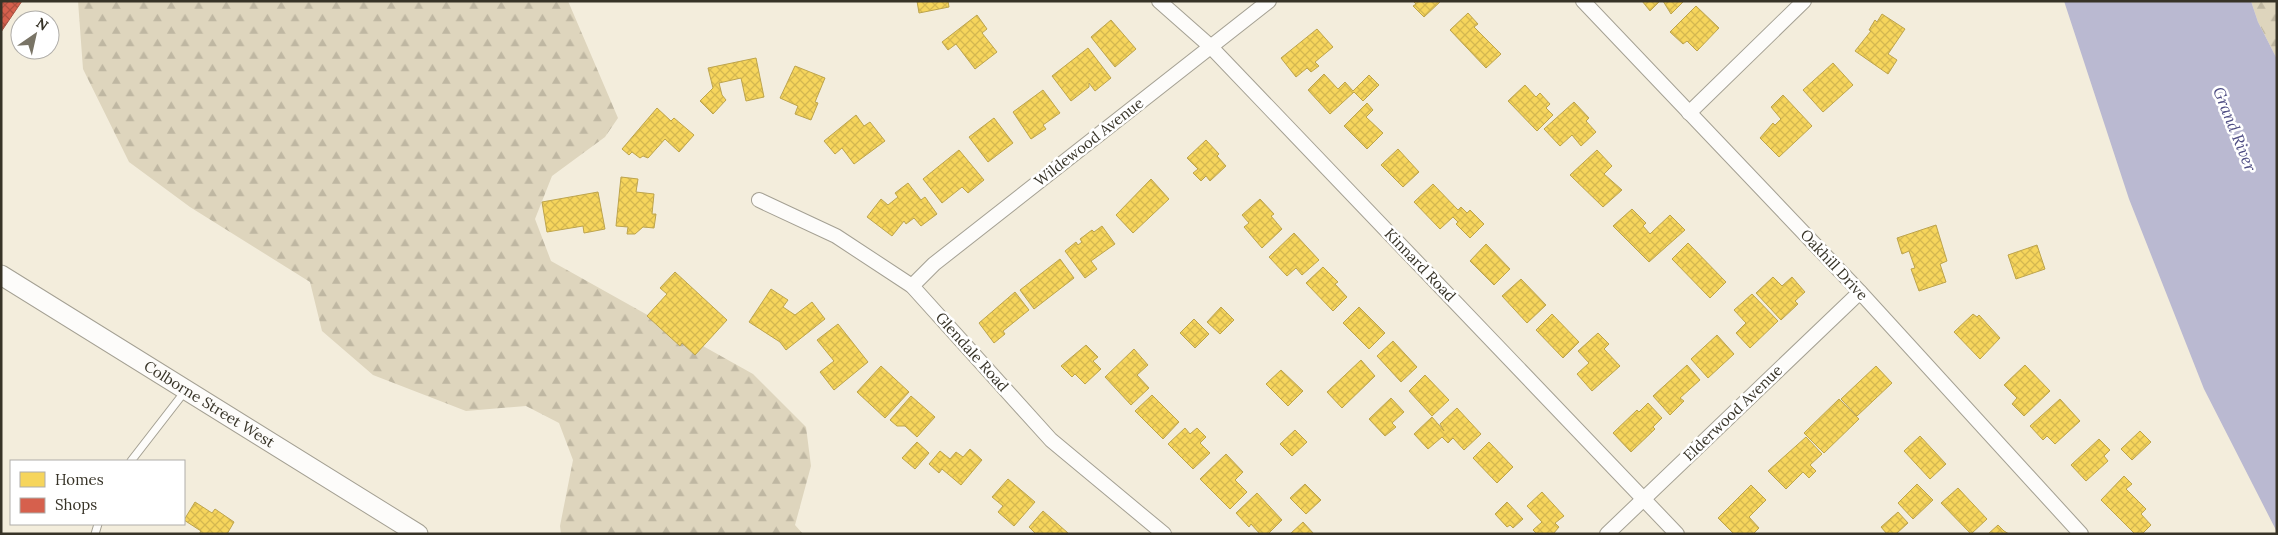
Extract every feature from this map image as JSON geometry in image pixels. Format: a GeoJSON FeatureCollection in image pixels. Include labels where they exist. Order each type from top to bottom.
{"type":"FeatureCollection","features":[{"type":"Feature","properties":{"kind":"main road","name":"Colborne Street West"},"geometry":{"type":"LineString","coordinates":[[1,275],[418,534]]}},
{"type":"Feature","properties":{"kind":"street","name":"Kinnard Road"},"geometry":{"type":"LineString","coordinates":[[1159,1],[1210,46],[1644,498],[1676,534]]}},
{"type":"Feature","properties":{"kind":"street","name":"Wildewood Avenue"},"geometry":{"type":"LineString","coordinates":[[912,286],[942,258],[1269,1]]}},
{"type":"Feature","properties":{"kind":"street","name":"Oakhill Drive"},"geometry":{"type":"LineString","coordinates":[[1583,1],[1860,292],[2081,534]]}},
{"type":"Feature","properties":{"kind":"street"},"geometry":{"type":"LineString","coordinates":[[1689,113],[1804,1]]}},
{"type":"Feature","properties":{"kind":"street","name":"Glendale Road"},"geometry":{"type":"LineString","coordinates":[[760,200],[836,236],[912,286],[1051,440],[1164,534]]}},
{"type":"Feature","properties":{"kind":"street","name":"Elderwood Avenue"},"geometry":{"type":"LineString","coordinates":[[1608,534],[1860,292]]}},
{"type":"Feature","properties":{"kind":"lane"},"geometry":{"type":"LineString","coordinates":[[132,460],[186,390]]}},
{"type":"Feature","properties":{"kind":"green space"},"geometry":{"type":"Polygon","coordinates":[[[78,1],[568,1],[618,118],[605,137],[552,176],[535,219],[551,261],[753,374],[806,427],[811,466],[795,525],[803,534],[561,534],[560,526],[573,460],[559,423],[526,406],[466,411],[373,375],[322,331],[310,282],[190,207],[129,162],[83,69],[78,1]]]}},
{"type":"Feature","properties":{"kind":"green space"},"geometry":{"type":"Polygon","coordinates":[[[2251,1],[2277,1],[2277,59],[2258,22],[2251,1]]]}},
{"type":"Feature","properties":{"kind":"water","name":"Grand River"},"geometry":{"type":"Polygon","coordinates":[[[2064,1],[2251,1],[2258,22],[2277,59],[2277,532],[2204,389],[2129,199],[2064,1]]]}},
{"type":"Feature","properties":{"kind":"building: Homes"},"geometry":{"type":"Polygon","coordinates":[[[917,1],[948,1],[949,7],[919,13],[917,1]]]}},
{"type":"Feature","properties":{"kind":"building: Homes"},"geometry":{"type":"Polygon","coordinates":[[[1413,1],[1441,1],[1424,17],[1413,6],[1416,4],[1413,1]]]}},
{"type":"Feature","properties":{"kind":"building: Homes"},"geometry":{"type":"Polygon","coordinates":[[[1642,1],[1660,1],[1650,11],[1642,1]]]}},
{"type":"Feature","properties":{"kind":"building: Homes"},"geometry":{"type":"Polygon","coordinates":[[[1663,1],[1684,1],[1671,14],[1663,1]]]}},
{"type":"Feature","properties":{"kind":"building: Homes"},"geometry":{"type":"Polygon","coordinates":[[[1696,6],[1719,28],[1697,51],[1687,41],[1683,44],[1670,32],[1696,6]]]}},
{"type":"Feature","properties":{"kind":"building: Homes"},"geometry":{"type":"Polygon","coordinates":[[[1468,13],[1478,24],[1474,27],[1501,54],[1486,68],[1450,30],[1468,13]]]}},
{"type":"Feature","properties":{"kind":"building: Homes"},"geometry":{"type":"Polygon","coordinates":[[[1882,14],[1905,29],[1888,54],[1897,60],[1888,74],[1855,51],[1871,31],[1869,30],[1875,20],[1877,22],[1882,14]]]}},
{"type":"Feature","properties":{"kind":"building: Homes"},"geometry":{"type":"Polygon","coordinates":[[[977,15],[987,29],[982,33],[997,52],[975,69],[956,44],[948,50],[942,42],[977,15]]]}},
{"type":"Feature","properties":{"kind":"building: Homes"},"geometry":{"type":"Polygon","coordinates":[[[1111,20],[1136,49],[1115,67],[1091,37],[1111,20]]]}},
{"type":"Feature","properties":{"kind":"building: Homes"},"geometry":{"type":"Polygon","coordinates":[[[1317,29],[1333,47],[1315,62],[1319,66],[1311,72],[1307,68],[1296,77],[1281,58],[1317,29]]]}},
{"type":"Feature","properties":{"kind":"building: Homes"},"geometry":{"type":"Polygon","coordinates":[[[1088,48],[1111,78],[1095,91],[1089,83],[1089,87],[1071,101],[1052,76],[1088,48]]]}},
{"type":"Feature","properties":{"kind":"building: Homes"},"geometry":{"type":"Polygon","coordinates":[[[756,58],[764,97],[746,101],[741,78],[719,83],[722,95],[726,100],[713,114],[700,101],[713,88],[708,68],[756,58]]]}},
{"type":"Feature","properties":{"kind":"building: Homes"},"geometry":{"type":"Polygon","coordinates":[[[1833,63],[1853,85],[1823,112],[1803,90],[1833,63]]]}},
{"type":"Feature","properties":{"kind":"building: Homes"},"geometry":{"type":"Polygon","coordinates":[[[795,66],[825,78],[815,102],[818,103],[811,120],[795,114],[798,106],[780,98],[795,66]]]}},
{"type":"Feature","properties":{"kind":"building: Homes"},"geometry":{"type":"Polygon","coordinates":[[[1324,74],[1338,89],[1345,82],[1353,91],[1369,75],[1379,85],[1363,101],[1354,92],[1330,114],[1308,90],[1324,74]]]}},
{"type":"Feature","properties":{"kind":"building: Homes"},"geometry":{"type":"Polygon","coordinates":[[[1525,85],[1536,97],[1540,93],[1550,104],[1546,108],[1553,115],[1537,131],[1508,101],[1525,85]]]}},
{"type":"Feature","properties":{"kind":"building: Homes"},"geometry":{"type":"Polygon","coordinates":[[[1043,90],[1060,113],[1043,125],[1046,129],[1031,139],[1013,112],[1043,90]]]}},
{"type":"Feature","properties":{"kind":"building: Homes"},"geometry":{"type":"Polygon","coordinates":[[[1783,95],[1812,126],[1779,157],[1760,138],[1773,123],[1775,125],[1781,119],[1771,107],[1783,95]]]}},
{"type":"Feature","properties":{"kind":"building: Homes"},"geometry":{"type":"Polygon","coordinates":[[[1574,102],[1589,118],[1586,121],[1596,132],[1581,146],[1572,135],[1560,146],[1544,129],[1574,102]]]}},
{"type":"Feature","properties":{"kind":"building: Homes"},"geometry":{"type":"Polygon","coordinates":[[[1367,103],[1373,110],[1366,117],[1383,133],[1367,149],[1344,126],[1367,103]]]}},
{"type":"Feature","properties":{"kind":"building: Homes"},"geometry":{"type":"Polygon","coordinates":[[[657,108],[671,121],[674,118],[694,135],[679,152],[665,139],[648,158],[643,156],[640,158],[632,152],[629,155],[622,149],[657,108]]]}},
{"type":"Feature","properties":{"kind":"building: Homes"},"geometry":{"type":"Polygon","coordinates":[[[856,115],[864,126],[870,122],[885,141],[854,164],[842,148],[835,154],[824,141],[856,115]]]}},
{"type":"Feature","properties":{"kind":"building: Homes"},"geometry":{"type":"Polygon","coordinates":[[[994,118],[1013,143],[988,162],[969,137],[994,118]]]}},
{"type":"Feature","properties":{"kind":"building: Homes"},"geometry":{"type":"Polygon","coordinates":[[[1206,140],[1219,154],[1217,156],[1226,166],[1210,181],[1206,176],[1201,181],[1193,173],[1198,169],[1187,158],[1206,140]]]}},
{"type":"Feature","properties":{"kind":"building: Homes"},"geometry":{"type":"Polygon","coordinates":[[[1398,149],[1419,172],[1403,187],[1381,165],[1398,149]]]}},
{"type":"Feature","properties":{"kind":"building: Homes"},"geometry":{"type":"Polygon","coordinates":[[[959,150],[984,180],[968,193],[962,187],[942,203],[923,179],[959,150]]]}},
{"type":"Feature","properties":{"kind":"building: Homes"},"geometry":{"type":"Polygon","coordinates":[[[1597,150],[1612,166],[1604,174],[1622,190],[1603,207],[1570,175],[1597,150]]]}},
{"type":"Feature","properties":{"kind":"building: Homes"},"geometry":{"type":"Polygon","coordinates":[[[621,177],[638,179],[636,192],[654,194],[652,214],[656,214],[654,228],[643,227],[635,234],[627,234],[628,227],[616,226],[621,177]]]}},
{"type":"Feature","properties":{"kind":"building: Homes"},"geometry":{"type":"Polygon","coordinates":[[[1151,179],[1169,199],[1133,233],[1116,215],[1151,179]]]}},
{"type":"Feature","properties":{"kind":"building: Homes"},"geometry":{"type":"Polygon","coordinates":[[[908,183],[921,200],[925,197],[937,214],[921,226],[914,218],[906,224],[904,221],[892,236],[867,217],[881,199],[888,205],[898,197],[895,193],[908,183]]]}},
{"type":"Feature","properties":{"kind":"building: Homes"},"geometry":{"type":"Polygon","coordinates":[[[1433,184],[1458,210],[1461,207],[1467,213],[1470,210],[1484,224],[1470,238],[1456,224],[1458,222],[1453,217],[1440,229],[1414,202],[1433,184]]]}},
{"type":"Feature","properties":{"kind":"building: Homes"},"geometry":{"type":"Polygon","coordinates":[[[598,192],[605,229],[584,233],[583,226],[547,232],[542,202],[598,192]]]}},
{"type":"Feature","properties":{"kind":"building: Homes"},"geometry":{"type":"Polygon","coordinates":[[[1260,199],[1274,214],[1271,216],[1282,229],[1262,248],[1244,227],[1249,223],[1242,215],[1260,199]]]}},
{"type":"Feature","properties":{"kind":"building: Homes"},"geometry":{"type":"Polygon","coordinates":[[[1632,209],[1646,223],[1643,226],[1650,234],[1670,215],[1685,230],[1649,262],[1613,226],[1632,209]]]}},
{"type":"Feature","properties":{"kind":"building: Homes"},"geometry":{"type":"Polygon","coordinates":[[[1936,225],[1947,261],[1940,264],[1946,282],[1919,291],[1911,269],[1915,268],[1909,251],[1902,254],[1897,238],[1936,225]]]}},
{"type":"Feature","properties":{"kind":"building: Homes"},"geometry":{"type":"Polygon","coordinates":[[[1102,226],[1115,244],[1091,261],[1097,269],[1085,278],[1065,251],[1076,242],[1078,245],[1082,242],[1080,239],[1092,230],[1094,232],[1102,226]]]}},
{"type":"Feature","properties":{"kind":"building: Homes"},"geometry":{"type":"Polygon","coordinates":[[[1294,233],[1319,260],[1302,275],[1296,268],[1287,276],[1269,257],[1294,233]]]}},
{"type":"Feature","properties":{"kind":"building: Homes"},"geometry":{"type":"Polygon","coordinates":[[[1688,243],[1726,282],[1710,298],[1672,259],[1688,243]]]}},
{"type":"Feature","properties":{"kind":"building: Homes"},"geometry":{"type":"Polygon","coordinates":[[[1486,244],[1510,269],[1494,285],[1470,261],[1486,244]]]}},
{"type":"Feature","properties":{"kind":"building: Homes"},"geometry":{"type":"Polygon","coordinates":[[[2037,245],[2045,269],[2016,279],[2008,255],[2037,245]]]}},
{"type":"Feature","properties":{"kind":"building: Homes"},"geometry":{"type":"Polygon","coordinates":[[[1060,259],[1074,278],[1034,309],[1020,290],[1060,259]]]}},
{"type":"Feature","properties":{"kind":"building: Homes"},"geometry":{"type":"Polygon","coordinates":[[[1323,267],[1338,282],[1335,284],[1347,297],[1333,311],[1306,283],[1323,267]]]}},
{"type":"Feature","properties":{"kind":"building: Homes"},"geometry":{"type":"Polygon","coordinates":[[[675,272],[727,320],[695,355],[682,343],[680,346],[647,316],[667,294],[660,288],[675,272]]]}},
{"type":"Feature","properties":{"kind":"building: Homes"},"geometry":{"type":"Polygon","coordinates":[[[1773,277],[1782,286],[1792,277],[1805,292],[1795,301],[1798,304],[1781,320],[1756,293],[1773,277]]]}},
{"type":"Feature","properties":{"kind":"building: Homes"},"geometry":{"type":"Polygon","coordinates":[[[1521,279],[1546,305],[1527,323],[1502,296],[1521,279]]]}},
{"type":"Feature","properties":{"kind":"building: Homes"},"geometry":{"type":"Polygon","coordinates":[[[771,289],[788,300],[783,307],[795,315],[812,302],[825,319],[786,350],[780,342],[749,322],[771,289]]]}},
{"type":"Feature","properties":{"kind":"building: Homes"},"geometry":{"type":"Polygon","coordinates":[[[1015,292],[1029,310],[1003,331],[1005,334],[994,343],[979,323],[1015,292]]]}},
{"type":"Feature","properties":{"kind":"building: Homes"},"geometry":{"type":"Polygon","coordinates":[[[1752,294],[1778,321],[1750,348],[1736,333],[1746,323],[1734,310],[1752,294]]]}},
{"type":"Feature","properties":{"kind":"building: Homes"},"geometry":{"type":"Polygon","coordinates":[[[1221,307],[1234,320],[1220,334],[1207,322],[1221,307]]]}},
{"type":"Feature","properties":{"kind":"building: Homes"},"geometry":{"type":"Polygon","coordinates":[[[1359,307],[1385,333],[1369,349],[1343,323],[1359,307]]]}},
{"type":"Feature","properties":{"kind":"building: Homes"},"geometry":{"type":"Polygon","coordinates":[[[1552,314],[1579,342],[1563,358],[1536,330],[1552,314]]]}},
{"type":"Feature","properties":{"kind":"building: Homes"},"geometry":{"type":"Polygon","coordinates":[[[1973,314],[1977,317],[1979,315],[2000,338],[1980,359],[1954,332],[1973,314]]]}},
{"type":"Feature","properties":{"kind":"building: Homes"},"geometry":{"type":"Polygon","coordinates":[[[1194,319],[1209,334],[1195,348],[1180,333],[1194,319]]]}},
{"type":"Feature","properties":{"kind":"building: Homes"},"geometry":{"type":"Polygon","coordinates":[[[838,324],[868,362],[834,390],[820,372],[834,361],[817,340],[838,324]]]}},
{"type":"Feature","properties":{"kind":"building: Homes"},"geometry":{"type":"Polygon","coordinates":[[[1598,333],[1609,344],[1604,349],[1620,366],[1592,391],[1577,374],[1589,363],[1578,351],[1598,333]]]}},
{"type":"Feature","properties":{"kind":"building: Homes"},"geometry":{"type":"Polygon","coordinates":[[[1717,335],[1734,354],[1708,378],[1691,359],[1717,335]]]}},
{"type":"Feature","properties":{"kind":"building: Homes"},"geometry":{"type":"Polygon","coordinates":[[[1393,341],[1417,367],[1401,382],[1377,356],[1393,341]]]}},
{"type":"Feature","properties":{"kind":"building: Homes"},"geometry":{"type":"Polygon","coordinates":[[[1086,345],[1098,357],[1093,361],[1101,369],[1085,384],[1075,374],[1072,377],[1061,366],[1086,345]]]}},
{"type":"Feature","properties":{"kind":"building: Homes"},"geometry":{"type":"Polygon","coordinates":[[[1134,349],[1148,365],[1137,375],[1149,388],[1131,405],[1105,377],[1134,349]]]}},
{"type":"Feature","properties":{"kind":"building: Homes"},"geometry":{"type":"Polygon","coordinates":[[[1361,360],[1375,376],[1342,408],[1327,392],[1361,360]]]}},
{"type":"Feature","properties":{"kind":"building: Homes"},"geometry":{"type":"Polygon","coordinates":[[[1687,365],[1700,380],[1680,398],[1684,401],[1670,415],[1653,396],[1687,365]]]}},
{"type":"Feature","properties":{"kind":"building: Homes"},"geometry":{"type":"Polygon","coordinates":[[[2025,365],[2050,391],[2024,416],[2012,404],[2017,398],[2004,385],[2025,365]]]}},
{"type":"Feature","properties":{"kind":"building: Homes"},"geometry":{"type":"Polygon","coordinates":[[[881,366],[909,392],[885,418],[857,392],[881,366]]]}},
{"type":"Feature","properties":{"kind":"building: Homes"},"geometry":{"type":"Polygon","coordinates":[[[1876,366],[1892,383],[1857,416],[1841,399],[1876,366]]]}},
{"type":"Feature","properties":{"kind":"building: Homes"},"geometry":{"type":"Polygon","coordinates":[[[1281,370],[1303,391],[1288,406],[1266,384],[1281,370]]]}},
{"type":"Feature","properties":{"kind":"building: Homes"},"geometry":{"type":"Polygon","coordinates":[[[1425,375],[1449,400],[1432,416],[1409,391],[1425,375]]]}},
{"type":"Feature","properties":{"kind":"building: Homes"},"geometry":{"type":"Polygon","coordinates":[[[1152,395],[1179,422],[1163,439],[1135,411],[1152,395]]]}},
{"type":"Feature","properties":{"kind":"building: Homes"},"geometry":{"type":"Polygon","coordinates":[[[911,396],[935,417],[917,437],[905,426],[897,426],[890,420],[911,396]]]}},
{"type":"Feature","properties":{"kind":"building: Homes"},"geometry":{"type":"Polygon","coordinates":[[[1391,398],[1404,412],[1392,423],[1396,427],[1385,436],[1369,419],[1391,398]]]}},
{"type":"Feature","properties":{"kind":"building: Homes"},"geometry":{"type":"Polygon","coordinates":[[[1839,399],[1859,419],[1824,453],[1804,433],[1839,399]]]}},
{"type":"Feature","properties":{"kind":"building: Homes"},"geometry":{"type":"Polygon","coordinates":[[[2060,399],[2080,421],[2055,444],[2047,436],[2043,440],[2030,426],[2060,399]]]}},
{"type":"Feature","properties":{"kind":"building: Homes"},"geometry":{"type":"Polygon","coordinates":[[[1648,403],[1662,418],[1653,427],[1655,429],[1631,452],[1613,433],[1637,410],[1639,412],[1648,403]]]}},
{"type":"Feature","properties":{"kind":"building: Homes"},"geometry":{"type":"Polygon","coordinates":[[[1457,408],[1481,434],[1464,450],[1453,438],[1448,443],[1442,437],[1428,449],[1414,434],[1432,417],[1444,431],[1440,424],[1457,408]]]}},
{"type":"Feature","properties":{"kind":"building: Homes"},"geometry":{"type":"Polygon","coordinates":[[[1185,428],[1190,434],[1197,428],[1206,437],[1200,443],[1210,453],[1193,469],[1168,444],[1185,428]]]}},
{"type":"Feature","properties":{"kind":"building: Homes"},"geometry":{"type":"Polygon","coordinates":[[[1295,430],[1307,442],[1292,456],[1280,444],[1295,430]]]}},
{"type":"Feature","properties":{"kind":"building: Homes"},"geometry":{"type":"Polygon","coordinates":[[[2140,431],[2151,442],[2132,460],[2121,449],[2140,431]]]}},
{"type":"Feature","properties":{"kind":"building: Homes"},"geometry":{"type":"Polygon","coordinates":[[[1920,436],[1946,464],[1930,479],[1904,451],[1920,436]]]}},
{"type":"Feature","properties":{"kind":"building: Homes"},"geometry":{"type":"Polygon","coordinates":[[[1806,437],[1822,454],[1810,465],[1816,471],[1809,478],[1803,472],[1786,489],[1768,471],[1806,437]]]}},
{"type":"Feature","properties":{"kind":"building: Homes"},"geometry":{"type":"Polygon","coordinates":[[[2099,439],[2110,450],[2104,456],[2108,461],[2086,481],[2071,465],[2099,439]]]}},
{"type":"Feature","properties":{"kind":"building: Homes"},"geometry":{"type":"Polygon","coordinates":[[[917,442],[929,453],[915,469],[902,458],[917,442]]]}},
{"type":"Feature","properties":{"kind":"building: Homes"},"geometry":{"type":"Polygon","coordinates":[[[1489,442],[1513,467],[1497,483],[1473,458],[1489,442]]]}},
{"type":"Feature","properties":{"kind":"building: Homes"},"geometry":{"type":"Polygon","coordinates":[[[970,449],[982,460],[961,485],[942,469],[939,473],[929,464],[940,451],[950,459],[956,452],[963,457],[970,449]]]}},
{"type":"Feature","properties":{"kind":"building: Homes"},"geometry":{"type":"Polygon","coordinates":[[[1226,454],[1243,472],[1235,480],[1247,492],[1230,509],[1200,479],[1226,454]]]}},
{"type":"Feature","properties":{"kind":"building: Homes"},"geometry":{"type":"Polygon","coordinates":[[[2124,476],[2132,484],[2126,489],[2146,509],[2141,514],[2151,525],[2142,534],[2135,534],[2101,500],[2124,476]]]}},
{"type":"Feature","properties":{"kind":"building: Homes"},"geometry":{"type":"Polygon","coordinates":[[[1008,479],[1035,502],[1014,526],[998,512],[1003,506],[992,497],[1008,479]]]}},
{"type":"Feature","properties":{"kind":"building: Homes"},"geometry":{"type":"Polygon","coordinates":[[[1305,484],[1321,500],[1306,514],[1290,498],[1305,484]]]}},
{"type":"Feature","properties":{"kind":"building: Homes"},"geometry":{"type":"Polygon","coordinates":[[[1917,484],[1933,500],[1913,519],[1898,503],[1917,484]]]}},
{"type":"Feature","properties":{"kind":"building: Homes"},"geometry":{"type":"Polygon","coordinates":[[[1751,485],[1766,500],[1749,517],[1759,528],[1753,534],[1734,534],[1718,518],[1751,485]]]}},
{"type":"Feature","properties":{"kind":"building: Homes"},"geometry":{"type":"Polygon","coordinates":[[[1958,488],[1987,519],[1971,534],[1941,503],[1958,488]]]}},
{"type":"Feature","properties":{"kind":"building: Homes"},"geometry":{"type":"Polygon","coordinates":[[[1542,492],[1564,516],[1555,523],[1559,527],[1553,534],[1537,534],[1533,530],[1542,522],[1527,506],[1542,492]]]}},
{"type":"Feature","properties":{"kind":"building: Homes"},"geometry":{"type":"Polygon","coordinates":[[[1257,493],[1282,520],[1268,534],[1260,534],[1251,524],[1249,527],[1236,513],[1257,493]]]}},
{"type":"Feature","properties":{"kind":"building: Homes"},"geometry":{"type":"Polygon","coordinates":[[[195,502],[212,513],[215,509],[234,522],[227,534],[199,534],[201,531],[185,521],[195,502]]]}},
{"type":"Feature","properties":{"kind":"building: Homes"},"geometry":{"type":"Polygon","coordinates":[[[1507,502],[1523,519],[1513,528],[1510,525],[1507,527],[1495,514],[1507,502]]]}},
{"type":"Feature","properties":{"kind":"building: Homes"},"geometry":{"type":"Polygon","coordinates":[[[1043,511],[1068,534],[1036,534],[1029,527],[1043,511]]]}},
{"type":"Feature","properties":{"kind":"building: Homes"},"geometry":{"type":"Polygon","coordinates":[[[1898,512],[1908,523],[1896,534],[1887,534],[1881,527],[1898,512]]]}},
{"type":"Feature","properties":{"kind":"building: Homes"},"geometry":{"type":"Polygon","coordinates":[[[1303,522],[1314,534],[1290,534],[1303,522]]]}},
{"type":"Feature","properties":{"kind":"building: Homes"},"geometry":{"type":"Polygon","coordinates":[[[1998,525],[2004,531],[2009,534],[1988,534],[1998,525]]]}},
{"type":"Feature","properties":{"kind":"building: Shops"},"geometry":{"type":"Polygon","coordinates":[[[1,1],[22,1],[16,10],[10,10],[10,19],[1,32],[1,1]]]}}]}
